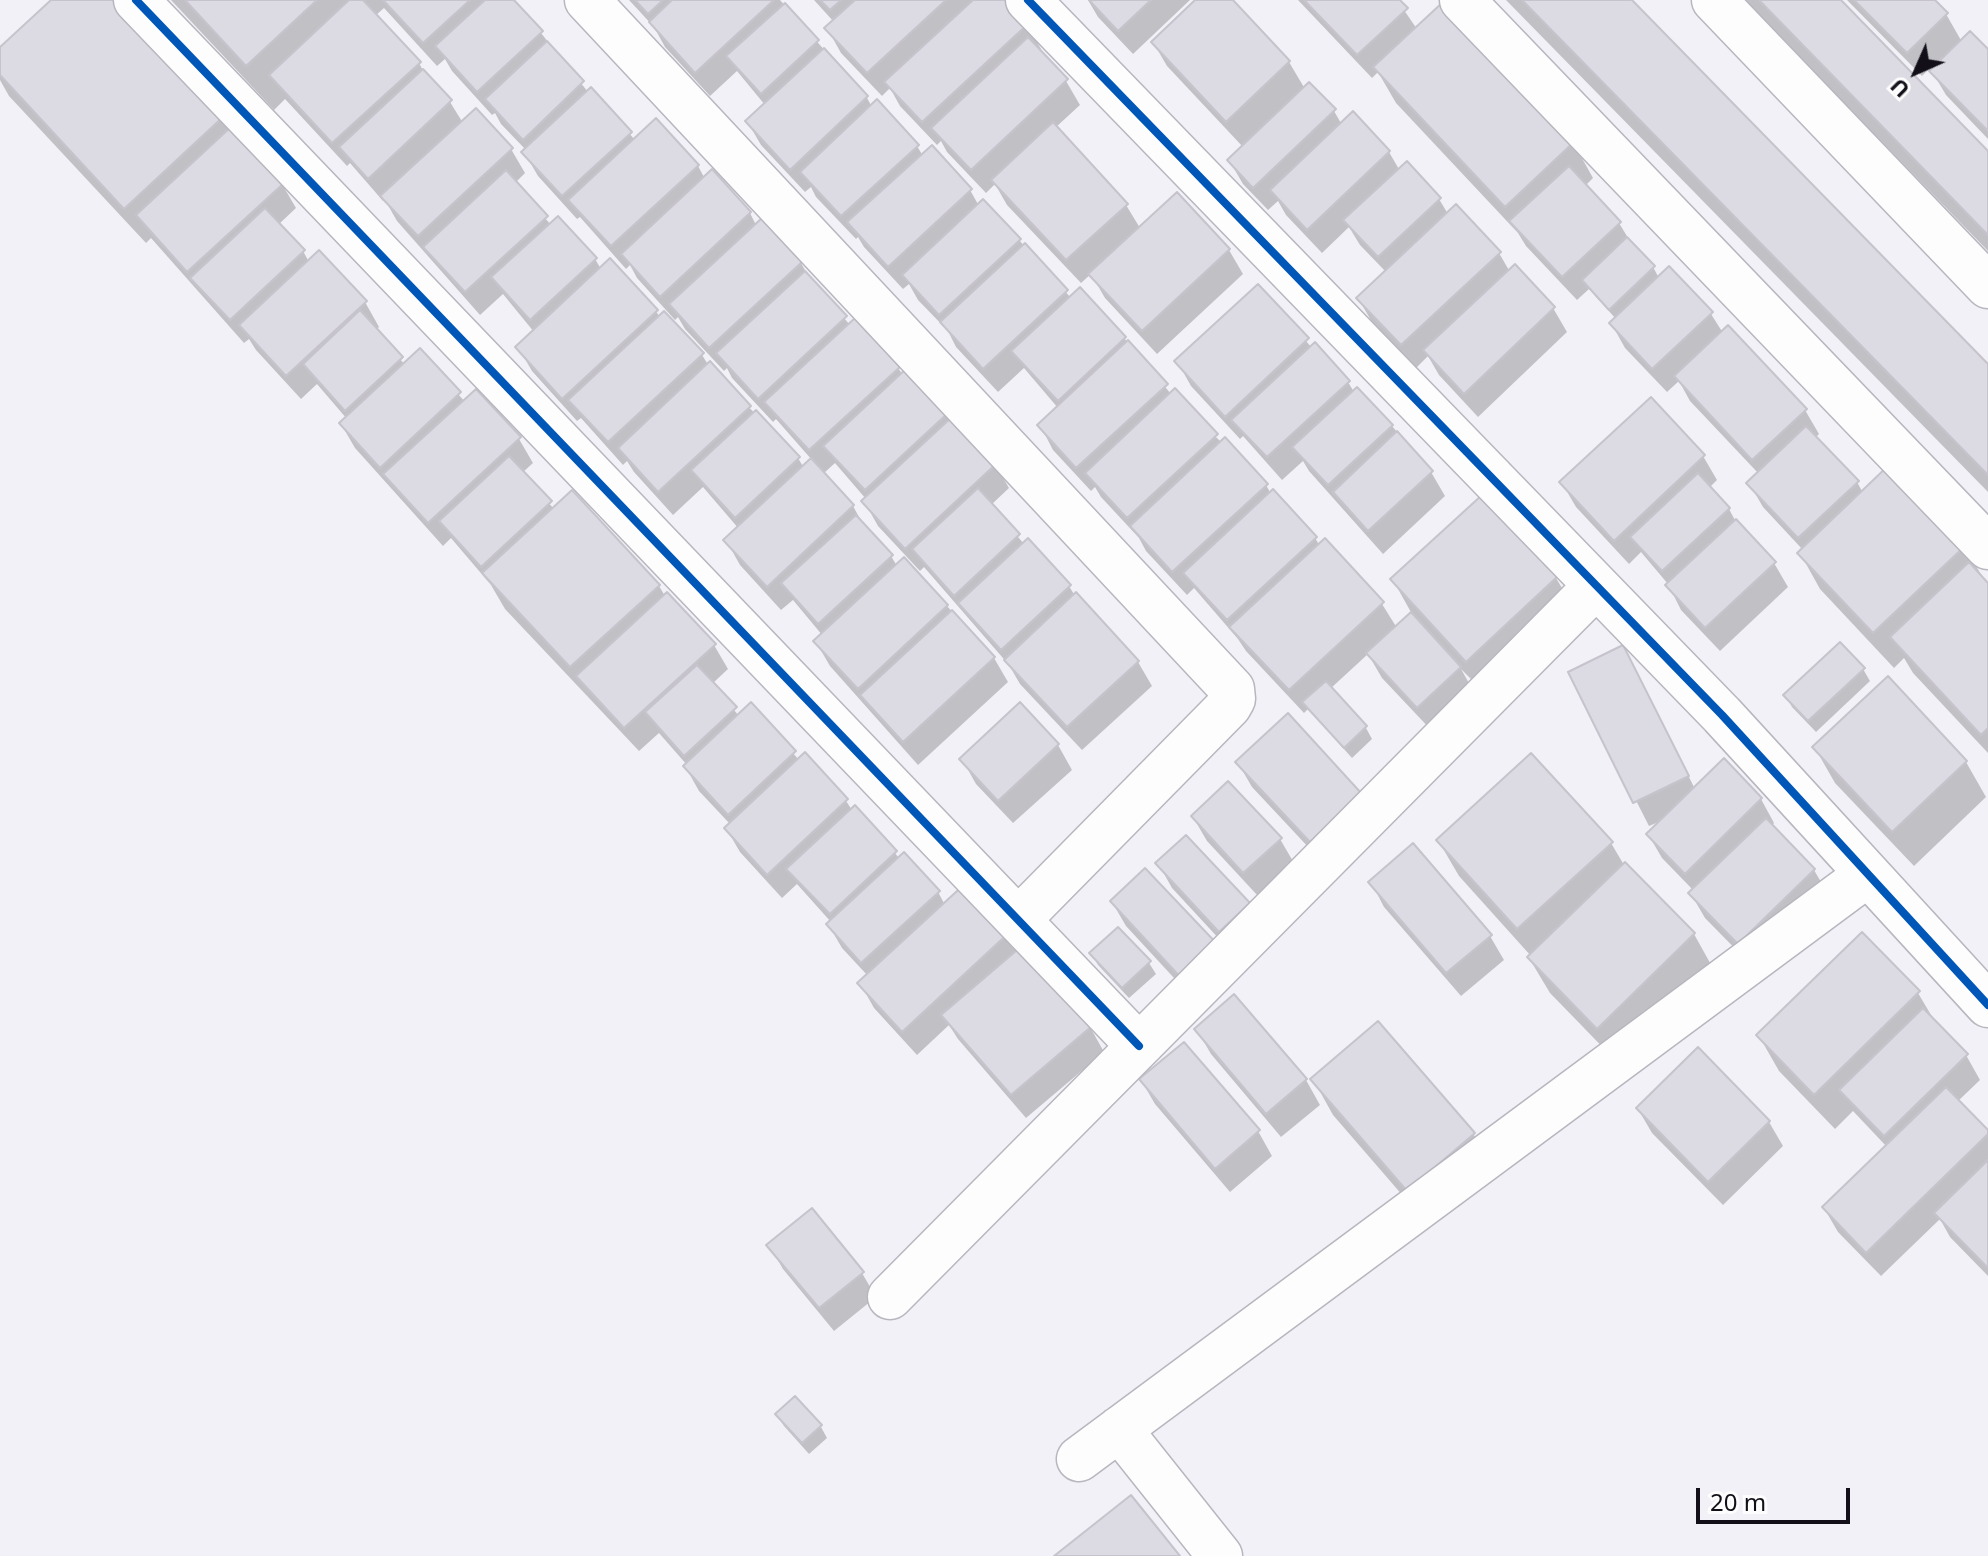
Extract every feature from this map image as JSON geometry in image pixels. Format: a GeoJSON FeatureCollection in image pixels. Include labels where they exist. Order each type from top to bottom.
{"type":"FeatureCollection","features":[{"type":"Feature","properties":{"kind":"street"},"geometry":{"type":"LineString","coordinates":[[136,0],[1139,1046]]}},
{"type":"Feature","properties":{"kind":"street"},"geometry":{"type":"LineString","coordinates":[[587,0],[1232,689],[1233,699],[1229,706],[1019,919]]}},
{"type":"Feature","properties":{"kind":"street"},"geometry":{"type":"LineString","coordinates":[[1028,0],[1722,715],[1988,1005]]}},
{"type":"Feature","properties":{"kind":"street"},"geometry":{"type":"LineString","coordinates":[[1462,0],[1988,547]]}},
{"type":"Feature","properties":{"kind":"street"},"geometry":{"type":"LineString","coordinates":[[1714,0],[1988,286]]}},
{"type":"Feature","properties":{"kind":"street"},"geometry":{"type":"LineString","coordinates":[[890,1297],[1596,586]]}},
{"type":"Feature","properties":{"kind":"street"},"geometry":{"type":"LineString","coordinates":[[1079,1459],[1868,874]]}},
{"type":"Feature","properties":{"kind":"street"},"geometry":{"type":"LineString","coordinates":[[1119,1429],[1220,1556]]}},
{"type":"Feature","properties":{"kind":"building"},"geometry":{"type":"Polygon","coordinates":[[[51,0],[116,0],[224,116],[124,209],[0,75],[0,47],[51,0]]]}},
{"type":"Feature","properties":{"kind":"building"},"geometry":{"type":"Polygon","coordinates":[[[185,0],[317,0],[246,66],[185,0]]]}},
{"type":"Feature","properties":{"kind":"building"},"geometry":{"type":"Polygon","coordinates":[[[349,0],[363,0],[421,62],[332,143],[269,75],[349,0]]]}},
{"type":"Feature","properties":{"kind":"building"},"geometry":{"type":"Polygon","coordinates":[[[383,0],[470,0],[423,43],[383,0]]]}},
{"type":"Feature","properties":{"kind":"building"},"geometry":{"type":"Polygon","coordinates":[[[485,0],[514,0],[543,31],[477,92],[435,46],[485,0]]]}},
{"type":"Feature","properties":{"kind":"building"},"geometry":{"type":"Polygon","coordinates":[[[635,0],[663,0],[648,14],[635,0]]]}},
{"type":"Feature","properties":{"kind":"building"},"geometry":{"type":"Polygon","coordinates":[[[672,0],[774,0],[695,73],[649,22],[672,0]]]}},
{"type":"Feature","properties":{"kind":"building"},"geometry":{"type":"Polygon","coordinates":[[[820,0],[841,0],[830,10],[820,0]]]}},
{"type":"Feature","properties":{"kind":"building"},"geometry":{"type":"Polygon","coordinates":[[[855,0],[946,0],[867,73],[824,28],[855,0]]]}},
{"type":"Feature","properties":{"kind":"building"},"geometry":{"type":"Polygon","coordinates":[[[973,0],[1007,0],[1029,23],[922,122],[884,82],[973,0]]]}},
{"type":"Feature","properties":{"kind":"building"},"geometry":{"type":"Polygon","coordinates":[[[1089,0],[1151,0],[1118,31],[1089,0]]]}},
{"type":"Feature","properties":{"kind":"building"},"geometry":{"type":"Polygon","coordinates":[[[1195,0],[1233,0],[1290,61],[1226,122],[1151,42],[1195,0]]]}},
{"type":"Feature","properties":{"kind":"building"},"geometry":{"type":"Polygon","coordinates":[[[1304,0],[1400,0],[1408,8],[1357,55],[1304,0]]]}},
{"type":"Feature","properties":{"kind":"building"},"geometry":{"type":"Polygon","coordinates":[[[1522,0],[1632,0],[1988,364],[1988,475],[1522,0]]]}},
{"type":"Feature","properties":{"kind":"building"},"geometry":{"type":"Polygon","coordinates":[[[1759,0],[1841,0],[1988,151],[1988,235],[1759,0]]]}},
{"type":"Feature","properties":{"kind":"building"},"geometry":{"type":"Polygon","coordinates":[[[1854,0],[1935,0],[1948,13],[1907,53],[1854,0]]]}},
{"type":"Feature","properties":{"kind":"building"},"geometry":{"type":"Polygon","coordinates":[[[1443,2],[1575,141],[1505,207],[1373,67],[1443,2]]]}},
{"type":"Feature","properties":{"kind":"building"},"geometry":{"type":"Polygon","coordinates":[[[785,3],[819,40],[761,94],[726,56],[785,3]]]}},
{"type":"Feature","properties":{"kind":"building"},"geometry":{"type":"Polygon","coordinates":[[[1970,31],[1988,49],[1988,131],[1929,71],[1970,31]]]}},
{"type":"Feature","properties":{"kind":"building"},"geometry":{"type":"Polygon","coordinates":[[[1028,37],[1068,79],[971,170],[931,128],[1028,37]]]}},
{"type":"Feature","properties":{"kind":"building"},"geometry":{"type":"Polygon","coordinates":[[[547,41],[584,81],[523,140],[485,99],[547,41]]]}},
{"type":"Feature","properties":{"kind":"building"},"geometry":{"type":"Polygon","coordinates":[[[824,48],[868,96],[790,170],[745,121],[824,48]]]}},
{"type":"Feature","properties":{"kind":"building"},"geometry":{"type":"Polygon","coordinates":[[[423,69],[452,100],[368,179],[339,147],[423,69]]]}},
{"type":"Feature","properties":{"kind":"building"},"geometry":{"type":"Polygon","coordinates":[[[1309,82],[1336,109],[1253,188],[1227,160],[1309,82]]]}},
{"type":"Feature","properties":{"kind":"building"},"geometry":{"type":"Polygon","coordinates":[[[591,87],[632,132],[562,196],[521,152],[591,87]]]}},
{"type":"Feature","properties":{"kind":"building"},"geometry":{"type":"Polygon","coordinates":[[[877,99],[919,145],[841,216],[800,172],[877,99]]]}},
{"type":"Feature","properties":{"kind":"building"},"geometry":{"type":"Polygon","coordinates":[[[476,108],[513,148],[418,236],[380,196],[476,108]]]}},
{"type":"Feature","properties":{"kind":"building"},"geometry":{"type":"Polygon","coordinates":[[[1353,111],[1390,151],[1307,230],[1270,190],[1353,111]]]}},
{"type":"Feature","properties":{"kind":"building"},"geometry":{"type":"Polygon","coordinates":[[[656,118],[699,165],[611,246],[568,200],[656,118]]]}},
{"type":"Feature","properties":{"kind":"building"},"geometry":{"type":"Polygon","coordinates":[[[1053,122],[1128,204],[1066,260],[991,180],[1053,122]]]}},
{"type":"Feature","properties":{"kind":"building"},"geometry":{"type":"Polygon","coordinates":[[[232,126],[284,183],[187,272],[136,215],[232,126]]]}},
{"type":"Feature","properties":{"kind":"building"},"geometry":{"type":"Polygon","coordinates":[[[932,145],[972,189],[888,267],[847,222],[932,145]]]}},
{"type":"Feature","properties":{"kind":"building"},"geometry":{"type":"Polygon","coordinates":[[[1407,161],[1441,198],[1378,257],[1343,220],[1407,161]]]}},
{"type":"Feature","properties":{"kind":"building"},"geometry":{"type":"Polygon","coordinates":[[[1569,166],[1621,222],[1562,277],[1509,221],[1569,166]]]}},
{"type":"Feature","properties":{"kind":"building"},"geometry":{"type":"Polygon","coordinates":[[[712,169],[751,212],[660,297],[621,254],[712,169]]]}},
{"type":"Feature","properties":{"kind":"building"},"geometry":{"type":"Polygon","coordinates":[[[506,170],[548,216],[465,292],[423,247],[506,170]]]}},
{"type":"Feature","properties":{"kind":"building"},"geometry":{"type":"Polygon","coordinates":[[[1177,192],[1230,249],[1142,331],[1088,274],[1177,192]]]}},
{"type":"Feature","properties":{"kind":"building"},"geometry":{"type":"Polygon","coordinates":[[[983,199],[1021,239],[939,315],[902,275],[983,199]]]}},
{"type":"Feature","properties":{"kind":"building"},"geometry":{"type":"Polygon","coordinates":[[[1456,204],[1501,252],[1401,345],[1356,298],[1456,204]]]}},
{"type":"Feature","properties":{"kind":"building"},"geometry":{"type":"Polygon","coordinates":[[[265,208],[305,250],[230,320],[190,278],[265,208]]]}},
{"type":"Feature","properties":{"kind":"building"},"geometry":{"type":"Polygon","coordinates":[[[558,216],[597,258],[530,320],[491,277],[558,216]]]}},
{"type":"Feature","properties":{"kind":"building"},"geometry":{"type":"Polygon","coordinates":[[[762,218],[802,262],[709,348],[669,304],[762,218]]]}},
{"type":"Feature","properties":{"kind":"building"},"geometry":{"type":"Polygon","coordinates":[[[1627,237],[1655,266],[1609,310],[1582,280],[1627,237]]]}},
{"type":"Feature","properties":{"kind":"building"},"geometry":{"type":"Polygon","coordinates":[[[1025,243],[1068,290],[983,369],[940,322],[1025,243]]]}},
{"type":"Feature","properties":{"kind":"building"},"geometry":{"type":"Polygon","coordinates":[[[319,250],[367,301],[286,376],[239,325],[319,250]]]}},
{"type":"Feature","properties":{"kind":"building"},"geometry":{"type":"Polygon","coordinates":[[[610,258],[658,310],[562,399],[515,347],[610,258]]]}},
{"type":"Feature","properties":{"kind":"building"},"geometry":{"type":"Polygon","coordinates":[[[1515,264],[1555,307],[1464,394],[1423,350],[1515,264]]]}},
{"type":"Feature","properties":{"kind":"building"},"geometry":{"type":"Polygon","coordinates":[[[1669,266],[1713,312],[1652,369],[1609,323],[1669,266]]]}},
{"type":"Feature","properties":{"kind":"building"},"geometry":{"type":"Polygon","coordinates":[[[805,271],[847,316],[758,399],[716,353],[805,271]]]}},
{"type":"Feature","properties":{"kind":"building"},"geometry":{"type":"Polygon","coordinates":[[[1258,284],[1309,338],[1225,417],[1174,361],[1258,284]]]}},
{"type":"Feature","properties":{"kind":"building"},"geometry":{"type":"Polygon","coordinates":[[[1080,287],[1126,337],[1058,401],[1011,351],[1080,287]]]}},
{"type":"Feature","properties":{"kind":"building"},"geometry":{"type":"Polygon","coordinates":[[[360,310],[403,357],[345,411],[303,364],[360,310]]]}},
{"type":"Feature","properties":{"kind":"building"},"geometry":{"type":"Polygon","coordinates":[[[664,311],[704,353],[608,442],[568,400],[664,311]]]}},
{"type":"Feature","properties":{"kind":"building"},"geometry":{"type":"Polygon","coordinates":[[[855,318],[900,367],[809,450],[764,402],[855,318]]]}},
{"type":"Feature","properties":{"kind":"building"},"geometry":{"type":"Polygon","coordinates":[[[1728,325],[1807,409],[1752,460],[1674,376],[1728,325]]]}},
{"type":"Feature","properties":{"kind":"building"},"geometry":{"type":"Polygon","coordinates":[[[1128,340],[1168,384],[1076,468],[1037,425],[1128,340]]]}},
{"type":"Feature","properties":{"kind":"building"},"geometry":{"type":"Polygon","coordinates":[[[1315,342],[1350,381],[1267,457],[1231,420],[1315,342]]]}},
{"type":"Feature","properties":{"kind":"building"},"geometry":{"type":"Polygon","coordinates":[[[420,348],[461,392],[380,468],[339,423],[420,348]]]}},
{"type":"Feature","properties":{"kind":"building"},"geometry":{"type":"Polygon","coordinates":[[[710,361],[751,406],[658,492],[618,448],[710,361]]]}},
{"type":"Feature","properties":{"kind":"building"},"geometry":{"type":"Polygon","coordinates":[[[907,368],[948,413],[865,490],[823,446],[907,368]]]}},
{"type":"Feature","properties":{"kind":"building"},"geometry":{"type":"Polygon","coordinates":[[[1357,387],[1393,425],[1328,485],[1292,447],[1357,387]]]}},
{"type":"Feature","properties":{"kind":"building"},"geometry":{"type":"Polygon","coordinates":[[[1175,388],[1218,434],[1127,518],[1085,473],[1175,388]]]}},
{"type":"Feature","properties":{"kind":"building"},"geometry":{"type":"Polygon","coordinates":[[[476,389],[521,437],[428,523],[383,474],[476,389]]]}},
{"type":"Feature","properties":{"kind":"building"},"geometry":{"type":"Polygon","coordinates":[[[1651,397],[1705,455],[1614,541],[1559,482],[1651,397]]]}},
{"type":"Feature","properties":{"kind":"building"},"geometry":{"type":"Polygon","coordinates":[[[756,410],[800,457],[735,518],[691,470],[756,410]]]}},
{"type":"Feature","properties":{"kind":"building"},"geometry":{"type":"Polygon","coordinates":[[[953,416],[997,463],[905,549],[861,501],[953,416]]]}},
{"type":"Feature","properties":{"kind":"building"},"geometry":{"type":"Polygon","coordinates":[[[1806,426],[1859,481],[1798,538],[1746,483],[1806,426]]]}},
{"type":"Feature","properties":{"kind":"building"},"geometry":{"type":"Polygon","coordinates":[[[1397,431],[1433,471],[1368,531],[1333,492],[1397,431]]]}},
{"type":"Feature","properties":{"kind":"building"},"geometry":{"type":"Polygon","coordinates":[[[1225,437],[1268,484],[1172,572],[1130,526],[1225,437]]]}},
{"type":"Feature","properties":{"kind":"building"},"geometry":{"type":"Polygon","coordinates":[[[509,456],[552,501],[481,567],[439,521],[509,456]]]}},
{"type":"Feature","properties":{"kind":"building"},"geometry":{"type":"Polygon","coordinates":[[[811,458],[854,505],[767,587],[723,540],[811,458]]]}},
{"type":"Feature","properties":{"kind":"building"},"geometry":{"type":"Polygon","coordinates":[[[1890,464],[1966,545],[1873,633],[1797,553],[1890,464]]]}},
{"type":"Feature","properties":{"kind":"building"},"geometry":{"type":"Polygon","coordinates":[[[1698,473],[1730,508],[1662,571],[1630,537],[1698,473]]]}},
{"type":"Feature","properties":{"kind":"building"},"geometry":{"type":"Polygon","coordinates":[[[978,488],[1020,534],[954,596],[912,549],[978,488]]]}},
{"type":"Feature","properties":{"kind":"building"},"geometry":{"type":"Polygon","coordinates":[[[1273,489],[1317,537],[1227,620],[1183,573],[1273,489]]]}},
{"type":"Feature","properties":{"kind":"building"},"geometry":{"type":"Polygon","coordinates":[[[572,490],[660,585],[570,667],[482,573],[572,490]]]}},
{"type":"Feature","properties":{"kind":"building"},"geometry":{"type":"Polygon","coordinates":[[[1482,495],[1558,576],[1466,662],[1390,579],[1482,495]]]}},
{"type":"Feature","properties":{"kind":"building"},"geometry":{"type":"Polygon","coordinates":[[[856,515],[893,555],[818,624],[781,583],[856,515]]]}},
{"type":"Feature","properties":{"kind":"building"},"geometry":{"type":"Polygon","coordinates":[[[1736,519],[1776,562],[1705,628],[1665,585],[1736,519]]]}},
{"type":"Feature","properties":{"kind":"building"},"geometry":{"type":"Polygon","coordinates":[[[1028,538],[1071,585],[1001,650],[958,603],[1028,538]]]}},
{"type":"Feature","properties":{"kind":"building"},"geometry":{"type":"Polygon","coordinates":[[[1325,538],[1384,602],[1289,690],[1229,627],[1325,538]]]}},
{"type":"Feature","properties":{"kind":"building"},"geometry":{"type":"Polygon","coordinates":[[[904,557],[948,605],[858,689],[813,641],[904,557]]]}},
{"type":"Feature","properties":{"kind":"building"},"geometry":{"type":"Polygon","coordinates":[[[1969,562],[1988,583],[1988,728],[1981,735],[1890,637],[1969,562]]]}},
{"type":"Feature","properties":{"kind":"building"},"geometry":{"type":"Polygon","coordinates":[[[667,592],[716,644],[624,728],[576,676],[667,592]]]}},
{"type":"Feature","properties":{"kind":"building"},"geometry":{"type":"Polygon","coordinates":[[[1076,592],[1139,661],[1067,727],[1004,660],[1076,592]]]}},
{"type":"Feature","properties":{"kind":"building"},"geometry":{"type":"Polygon","coordinates":[[[952,610],[995,657],[903,742],[860,695],[952,610]]]}},
{"type":"Feature","properties":{"kind":"building"},"geometry":{"type":"Polygon","coordinates":[[[1411,612],[1461,667],[1417,708],[1366,653],[1411,612]]]}},
{"type":"Feature","properties":{"kind":"building"},"geometry":{"type":"Polygon","coordinates":[[[1840,642],[1865,668],[1808,721],[1783,695],[1840,642]]]}},
{"type":"Feature","properties":{"kind":"building"},"geometry":{"type":"Polygon","coordinates":[[[1623,645],[1689,776],[1633,803],[1568,672],[1623,645]]]}},
{"type":"Feature","properties":{"kind":"building"},"geometry":{"type":"Polygon","coordinates":[[[697,665],[737,707],[684,756],[645,712],[697,665]]]}},
{"type":"Feature","properties":{"kind":"building"},"geometry":{"type":"Polygon","coordinates":[[[1888,676],[1967,761],[1892,832],[1812,747],[1888,676]]]}},
{"type":"Feature","properties":{"kind":"building"},"geometry":{"type":"Polygon","coordinates":[[[1326,681],[1367,726],[1344,748],[1302,702],[1326,681]]]}},
{"type":"Feature","properties":{"kind":"building"},"geometry":{"type":"Polygon","coordinates":[[[751,702],[796,751],[728,815],[683,766],[751,702]]]}},
{"type":"Feature","properties":{"kind":"building"},"geometry":{"type":"Polygon","coordinates":[[[1020,702],[1059,744],[998,801],[959,759],[1020,702]]]}},
{"type":"Feature","properties":{"kind":"building"},"geometry":{"type":"Polygon","coordinates":[[[1288,713],[1362,794],[1310,842],[1235,762],[1288,713]]]}},
{"type":"Feature","properties":{"kind":"building"},"geometry":{"type":"Polygon","coordinates":[[[805,752],[848,799],[767,875],[724,828],[805,752]]]}},
{"type":"Feature","properties":{"kind":"building"},"geometry":{"type":"Polygon","coordinates":[[[1531,753],[1613,842],[1517,929],[1436,840],[1531,753]]]}},
{"type":"Feature","properties":{"kind":"building"},"geometry":{"type":"Polygon","coordinates":[[[1724,758],[1762,798],[1685,874],[1646,834],[1724,758]]]}},
{"type":"Feature","properties":{"kind":"building"},"geometry":{"type":"Polygon","coordinates":[[[1228,781],[1282,838],[1243,873],[1191,816],[1228,781]]]}},
{"type":"Feature","properties":{"kind":"building"},"geometry":{"type":"Polygon","coordinates":[[[855,805],[897,851],[830,914],[786,869],[855,805]]]}},
{"type":"Feature","properties":{"kind":"building"},"geometry":{"type":"Polygon","coordinates":[[[1766,818],[1815,869],[1738,944],[1688,893],[1766,818]]]}},
{"type":"Feature","properties":{"kind":"building"},"geometry":{"type":"Polygon","coordinates":[[[1186,835],[1250,903],[1219,932],[1155,863],[1186,835]]]}},
{"type":"Feature","properties":{"kind":"building"},"geometry":{"type":"Polygon","coordinates":[[[1413,843],[1492,935],[1446,973],[1368,882],[1413,843]]]}},
{"type":"Feature","properties":{"kind":"building"},"geometry":{"type":"Polygon","coordinates":[[[904,852],[940,891],[861,963],[826,924],[904,852]]]}},
{"type":"Feature","properties":{"kind":"building"},"geometry":{"type":"Polygon","coordinates":[[[1625,862],[1695,933],[1597,1029],[1527,957],[1625,862]]]}},
{"type":"Feature","properties":{"kind":"building"},"geometry":{"type":"Polygon","coordinates":[[[1145,868],[1220,947],[1184,981],[1110,901],[1145,868]]]}},
{"type":"Feature","properties":{"kind":"building"},"geometry":{"type":"Polygon","coordinates":[[[969,880],[1014,928],[902,1032],[857,983],[969,880]]]}},
{"type":"Feature","properties":{"kind":"building"},"geometry":{"type":"Polygon","coordinates":[[[1118,927],[1151,961],[1122,988],[1089,953],[1118,927]]]}},
{"type":"Feature","properties":{"kind":"building"},"geometry":{"type":"Polygon","coordinates":[[[1862,932],[1920,991],[1814,1095],[1756,1035],[1862,932]]]}},
{"type":"Feature","properties":{"kind":"building"},"geometry":{"type":"Polygon","coordinates":[[[1023,945],[1092,1026],[1011,1095],[941,1015],[1023,945]]]}},
{"type":"Feature","properties":{"kind":"building"},"geometry":{"type":"Polygon","coordinates":[[[1234,994],[1307,1079],[1266,1114],[1194,1029],[1234,994]]]}},
{"type":"Feature","properties":{"kind":"building"},"geometry":{"type":"Polygon","coordinates":[[[1923,1008],[1968,1054],[1884,1136],[1839,1090],[1923,1008]]]}},
{"type":"Feature","properties":{"kind":"building"},"geometry":{"type":"Polygon","coordinates":[[[1378,1021],[1475,1133],[1407,1191],[1310,1079],[1378,1021]]]}},
{"type":"Feature","properties":{"kind":"building"},"geometry":{"type":"Polygon","coordinates":[[[1184,1042],[1260,1130],[1215,1169],[1139,1079],[1184,1042]]]}},
{"type":"Feature","properties":{"kind":"building"},"geometry":{"type":"Polygon","coordinates":[[[1698,1047],[1770,1121],[1708,1182],[1636,1108],[1698,1047]]]}},
{"type":"Feature","properties":{"kind":"building"},"geometry":{"type":"Polygon","coordinates":[[[1946,1087],[1988,1130],[1988,1134],[1866,1253],[1822,1207],[1946,1087]]]}},
{"type":"Feature","properties":{"kind":"building"},"geometry":{"type":"Polygon","coordinates":[[[1988,1160],[1988,1266],[1987,1267],[1934,1213],[1988,1160]]]}},
{"type":"Feature","properties":{"kind":"building"},"geometry":{"type":"Polygon","coordinates":[[[812,1208],[864,1272],[819,1308],[766,1245],[812,1208]]]}},
{"type":"Feature","properties":{"kind":"building"},"geometry":{"type":"Polygon","coordinates":[[[795,1396],[822,1425],[802,1443],[775,1414],[795,1396]]]}},
{"type":"Feature","properties":{"kind":"building"},"geometry":{"type":"Polygon","coordinates":[[[1131,1495],[1180,1556],[1054,1556],[1131,1495]]]}},
{"type":"Feature","properties":{"kind":"cycle path"},"geometry":{"type":"LineString","coordinates":[[136,0],[1139,1046]]}},
{"type":"Feature","properties":{"kind":"cycle path"},"geometry":{"type":"LineString","coordinates":[[1028,0],[1722,715],[1988,1005]]}}]}
